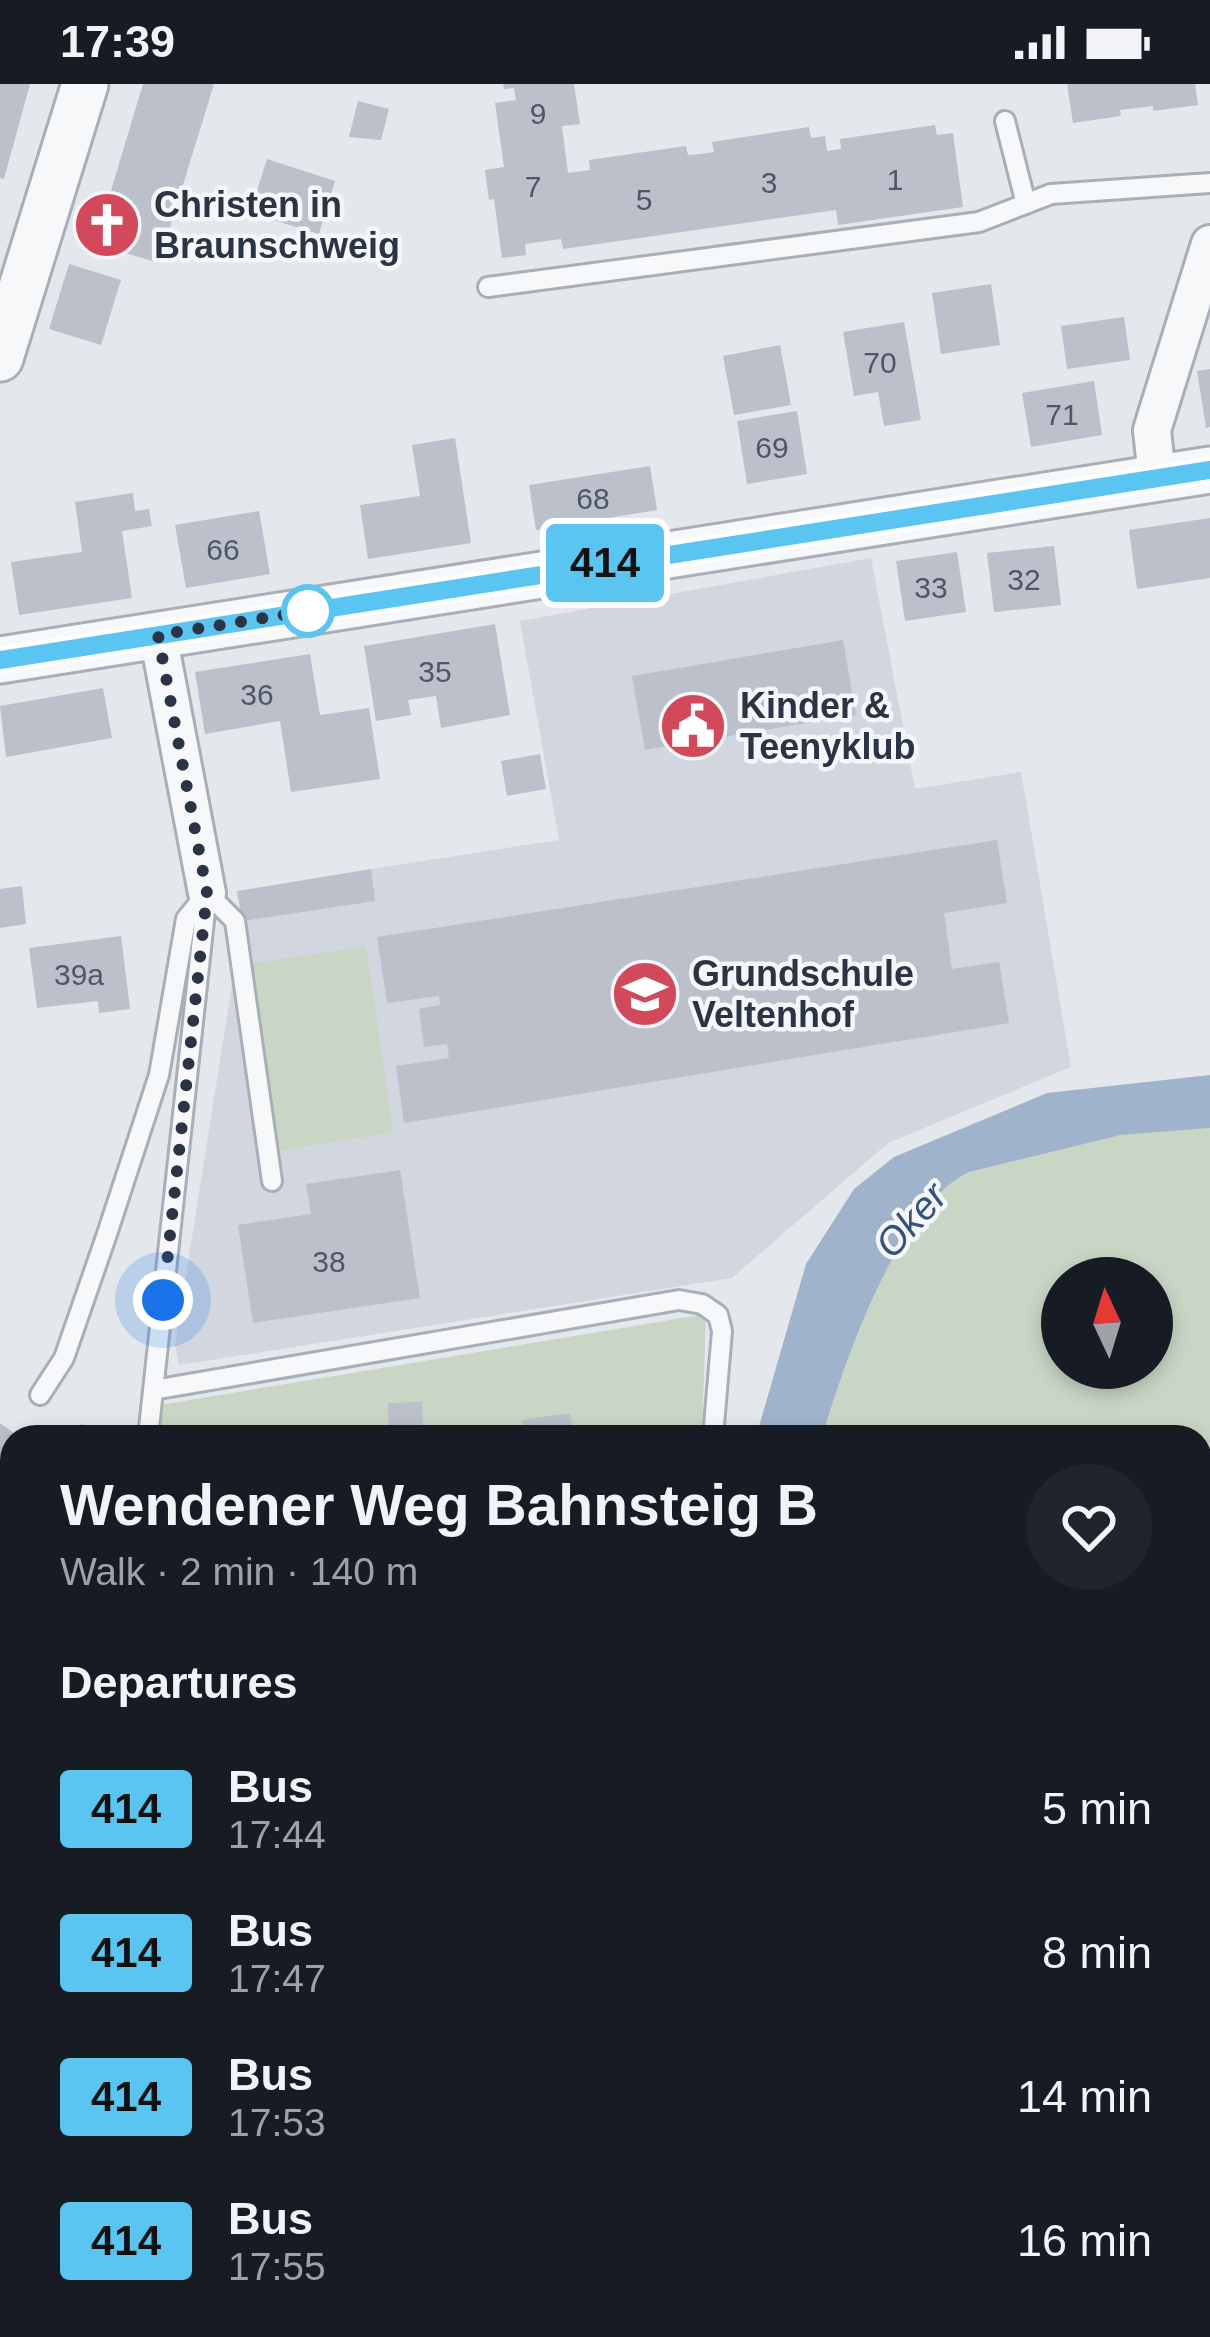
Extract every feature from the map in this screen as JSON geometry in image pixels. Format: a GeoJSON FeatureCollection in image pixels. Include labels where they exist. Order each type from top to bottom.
{"type":"FeatureCollection","features":[{"type":"Feature","properties":{"kind":"street"},"geometry":{"type":"LineString","coordinates":[[0,358],[86,84]]}},
{"type":"Feature","properties":{"kind":"street"},"geometry":{"type":"LineString","coordinates":[[1157,477],[1152,430],[1210,244]]}},
{"type":"Feature","properties":{"kind":"street"},"geometry":{"type":"LineString","coordinates":[[0,660],[1210,470]]}},
{"type":"Feature","properties":{"kind":"street"},"geometry":{"type":"LineString","coordinates":[[158,635],[207,893]]}},
{"type":"Feature","properties":{"kind":"lane"},"geometry":{"type":"LineString","coordinates":[[1005,121],[1026,204]]}},
{"type":"Feature","properties":{"kind":"lane"},"geometry":{"type":"LineString","coordinates":[[488,286],[979,222],[1051,194],[1210,183]]}},
{"type":"Feature","properties":{"kind":"lane"},"geometry":{"type":"LineString","coordinates":[[207,893],[235,921],[272,1180]]}},
{"type":"Feature","properties":{"kind":"lane"},"geometry":{"type":"LineString","coordinates":[[149,1425],[207,893]]}},
{"type":"Feature","properties":{"kind":"lane"},"geometry":{"type":"LineString","coordinates":[[40,1395],[64,1358],[107,1234],[159,1075],[186,919],[207,893]]}},
{"type":"Feature","properties":{"kind":"lane"},"geometry":{"type":"LineString","coordinates":[[153,1390],[679,1300],[702,1304],[718,1315],[722,1331],[713,1425]]}},
{"type":"Feature","properties":{"kind":"shaded area","name":"Grundschule Veltenhof"},"geometry":{"type":"Polygon","coordinates":[[[871,558],[915,789],[1021,772],[1071,1067],[888,1143],[732,1278],[179,1365],[175,1345],[242,921],[371,869],[559,840],[520,621],[871,558]]]}},
{"type":"Feature","properties":{"kind":"green space"},"geometry":{"type":"Polygon","coordinates":[[[366,946],[393,1132],[278,1151],[249,964],[366,946]]]}},
{"type":"Feature","properties":{"kind":"green space"},"geometry":{"type":"Polygon","coordinates":[[[1210,1105],[1210,1425],[776,1425],[938,1170],[1210,1105]]]}},
{"type":"Feature","properties":{"kind":"green space"},"geometry":{"type":"Polygon","coordinates":[[[706,1314],[702,1425],[140,1425],[142,1408],[706,1314]]]}},
{"type":"Feature","properties":{"kind":"water","name":"Oker"},"geometry":{"type":"Polygon","coordinates":[[[1210,1075],[1210,1128],[1120,1135],[969,1172],[943,1190],[897,1251],[859,1330],[826,1425],[759,1425],[806,1264],[854,1189],[894,1157],[1047,1093],[1210,1075]]]}},
{"type":"Feature","properties":{"kind":"building"},"geometry":{"type":"Polygon","coordinates":[[[0,84],[30,84],[4,179],[0,178],[0,84]]]}},
{"type":"Feature","properties":{"kind":"building"},"geometry":{"type":"Polygon","coordinates":[[[143,84],[214,84],[159,263],[95,244],[143,84]]]}},
{"type":"Feature","properties":{"kind":"building"},"geometry":{"type":"Polygon","coordinates":[[[503,84],[574,84],[580,124],[562,126],[568,173],[590,170],[589,160],[686,146],[688,155],[701,154],[714,152],[712,142],[809,127],[811,138],[825,136],[827,151],[841,149],[840,139],[935,125],[937,135],[953,133],[963,207],[838,225],[836,210],[563,249],[561,239],[525,244],[526,255],[502,258],[485,170],[504,167],[495,103],[516,100],[514,88],[504,89],[503,84]]]}},
{"type":"Feature","properties":{"kind":"building"},"geometry":{"type":"Polygon","coordinates":[[[1067,84],[1195,84],[1198,105],[1120,110],[1121,116],[1073,123],[1067,84]]]}},
{"type":"Feature","properties":{"kind":"building"},"geometry":{"type":"Polygon","coordinates":[[[358,101],[389,109],[381,140],[349,137],[358,101]]]}},
{"type":"Feature","properties":{"kind":"building"},"geometry":{"type":"Polygon","coordinates":[[[267,159],[335,181],[319,234],[250,213],[267,159]]]}},
{"type":"Feature","properties":{"kind":"building"},"geometry":{"type":"Polygon","coordinates":[[[69,264],[121,280],[101,345],[49,329],[69,264]]]}},
{"type":"Feature","properties":{"kind":"building"},"geometry":{"type":"Polygon","coordinates":[[[991,284],[1000,345],[941,354],[932,293],[991,284]]]}},
{"type":"Feature","properties":{"kind":"building"},"geometry":{"type":"Polygon","coordinates":[[[1124,317],[1130,360],[1067,369],[1061,326],[1124,317]]]}},
{"type":"Feature","properties":{"kind":"building"},"geometry":{"type":"Polygon","coordinates":[[[904,322],[921,420],[884,426],[878,392],[854,396],[843,332],[904,322]]]}},
{"type":"Feature","properties":{"kind":"building"},"geometry":{"type":"Polygon","coordinates":[[[780,345],[791,405],[734,415],[723,356],[780,345]]]}},
{"type":"Feature","properties":{"kind":"building"},"geometry":{"type":"Polygon","coordinates":[[[1210,369],[1210,427],[1206,428],[1197,371],[1210,369]]]}},
{"type":"Feature","properties":{"kind":"building"},"geometry":{"type":"Polygon","coordinates":[[[1094,381],[1102,435],[1031,447],[1022,393],[1094,381]]]}},
{"type":"Feature","properties":{"kind":"building"},"geometry":{"type":"Polygon","coordinates":[[[797,411],[807,474],[747,484],[737,421],[797,411]]]}},
{"type":"Feature","properties":{"kind":"building"},"geometry":{"type":"Polygon","coordinates":[[[455,438],[471,543],[368,559],[360,505],[420,496],[412,445],[455,438]]]}},
{"type":"Feature","properties":{"kind":"building"},"geometry":{"type":"Polygon","coordinates":[[[650,466],[657,510],[536,530],[529,485],[650,466]]]}},
{"type":"Feature","properties":{"kind":"building"},"geometry":{"type":"Polygon","coordinates":[[[133,493],[135,511],[149,509],[152,526],[122,531],[132,598],[19,615],[11,562],[82,552],[75,502],[133,493]]]}},
{"type":"Feature","properties":{"kind":"building"},"geometry":{"type":"Polygon","coordinates":[[[259,511],[270,574],[186,588],[175,525],[259,511]]]}},
{"type":"Feature","properties":{"kind":"building"},"geometry":{"type":"Polygon","coordinates":[[[1210,518],[1210,578],[1137,589],[1129,530],[1210,518]]]}},
{"type":"Feature","properties":{"kind":"building"},"geometry":{"type":"Polygon","coordinates":[[[1054,546],[1061,605],[994,612],[987,553],[1054,546]]]}},
{"type":"Feature","properties":{"kind":"building"},"geometry":{"type":"Polygon","coordinates":[[[957,552],[966,612],[905,621],[896,561],[957,552]]]}},
{"type":"Feature","properties":{"kind":"building"},"geometry":{"type":"Polygon","coordinates":[[[495,624],[510,715],[441,728],[436,696],[408,700],[411,715],[376,721],[364,646],[495,624]]]}},
{"type":"Feature","properties":{"kind":"building"},"geometry":{"type":"Polygon","coordinates":[[[843,640],[856,715],[645,750],[632,676],[843,640]]]}},
{"type":"Feature","properties":{"kind":"building"},"geometry":{"type":"Polygon","coordinates":[[[310,654],[320,715],[369,708],[380,779],[291,792],[280,721],[205,734],[195,672],[310,654]]]}},
{"type":"Feature","properties":{"kind":"building"},"geometry":{"type":"Polygon","coordinates":[[[103,688],[112,738],[6,757],[0,706],[103,688]]]}},
{"type":"Feature","properties":{"kind":"building"},"geometry":{"type":"Polygon","coordinates":[[[540,754],[546,789],[507,796],[501,761],[540,754]]]}},
{"type":"Feature","properties":{"kind":"building"},"geometry":{"type":"Polygon","coordinates":[[[997,840],[1007,903],[944,913],[952,969],[999,962],[1009,1023],[404,1123],[396,1066],[449,1058],[447,1044],[424,1047],[419,1009],[440,1005],[439,996],[387,1003],[377,937],[997,840]]]}},
{"type":"Feature","properties":{"kind":"building"},"geometry":{"type":"Polygon","coordinates":[[[371,869],[375,901],[242,921],[237,891],[371,869]]]}},
{"type":"Feature","properties":{"kind":"building"},"geometry":{"type":"Polygon","coordinates":[[[22,886],[26,924],[0,928],[0,889],[22,886]]]}},
{"type":"Feature","properties":{"kind":"building"},"geometry":{"type":"Polygon","coordinates":[[[121,936],[130,1009],[99,1013],[98,1001],[37,1008],[29,948],[121,936]]]}},
{"type":"Feature","properties":{"kind":"building"},"geometry":{"type":"Polygon","coordinates":[[[400,1170],[420,1298],[253,1323],[238,1225],[311,1214],[306,1184],[400,1170]]]}},
{"type":"Feature","properties":{"kind":"building"},"geometry":{"type":"Polygon","coordinates":[[[422,1402],[423,1425],[389,1425],[388,1403],[422,1402]]]}},
{"type":"Feature","properties":{"kind":"building"},"geometry":{"type":"Polygon","coordinates":[[[570,1413],[572,1425],[523,1425],[522,1420],[570,1413]]]}},
{"type":"Feature","properties":{"kind":"bus line","name":"414"},"geometry":{"type":"LineString","coordinates":[[0,660],[1210,470]]}},
{"type":"Feature","properties":{"kind":"place","name":"Christen in Braunschweig"},"geometry":{"type":"Point","coordinates":[107,225]}},
{"type":"Feature","properties":{"kind":"place","name":"Kinder & Teenyklub"},"geometry":{"type":"Point","coordinates":[693,726]}},
{"type":"Feature","properties":{"kind":"place","name":"Grundschule Veltenhof"},"geometry":{"type":"Point","coordinates":[645,994]}},
{"type":"Feature","properties":{"kind":"route"},"geometry":{"type":"LineString","coordinates":[[163,1300],[207,893],[158,635],[308,611]]}}]}
